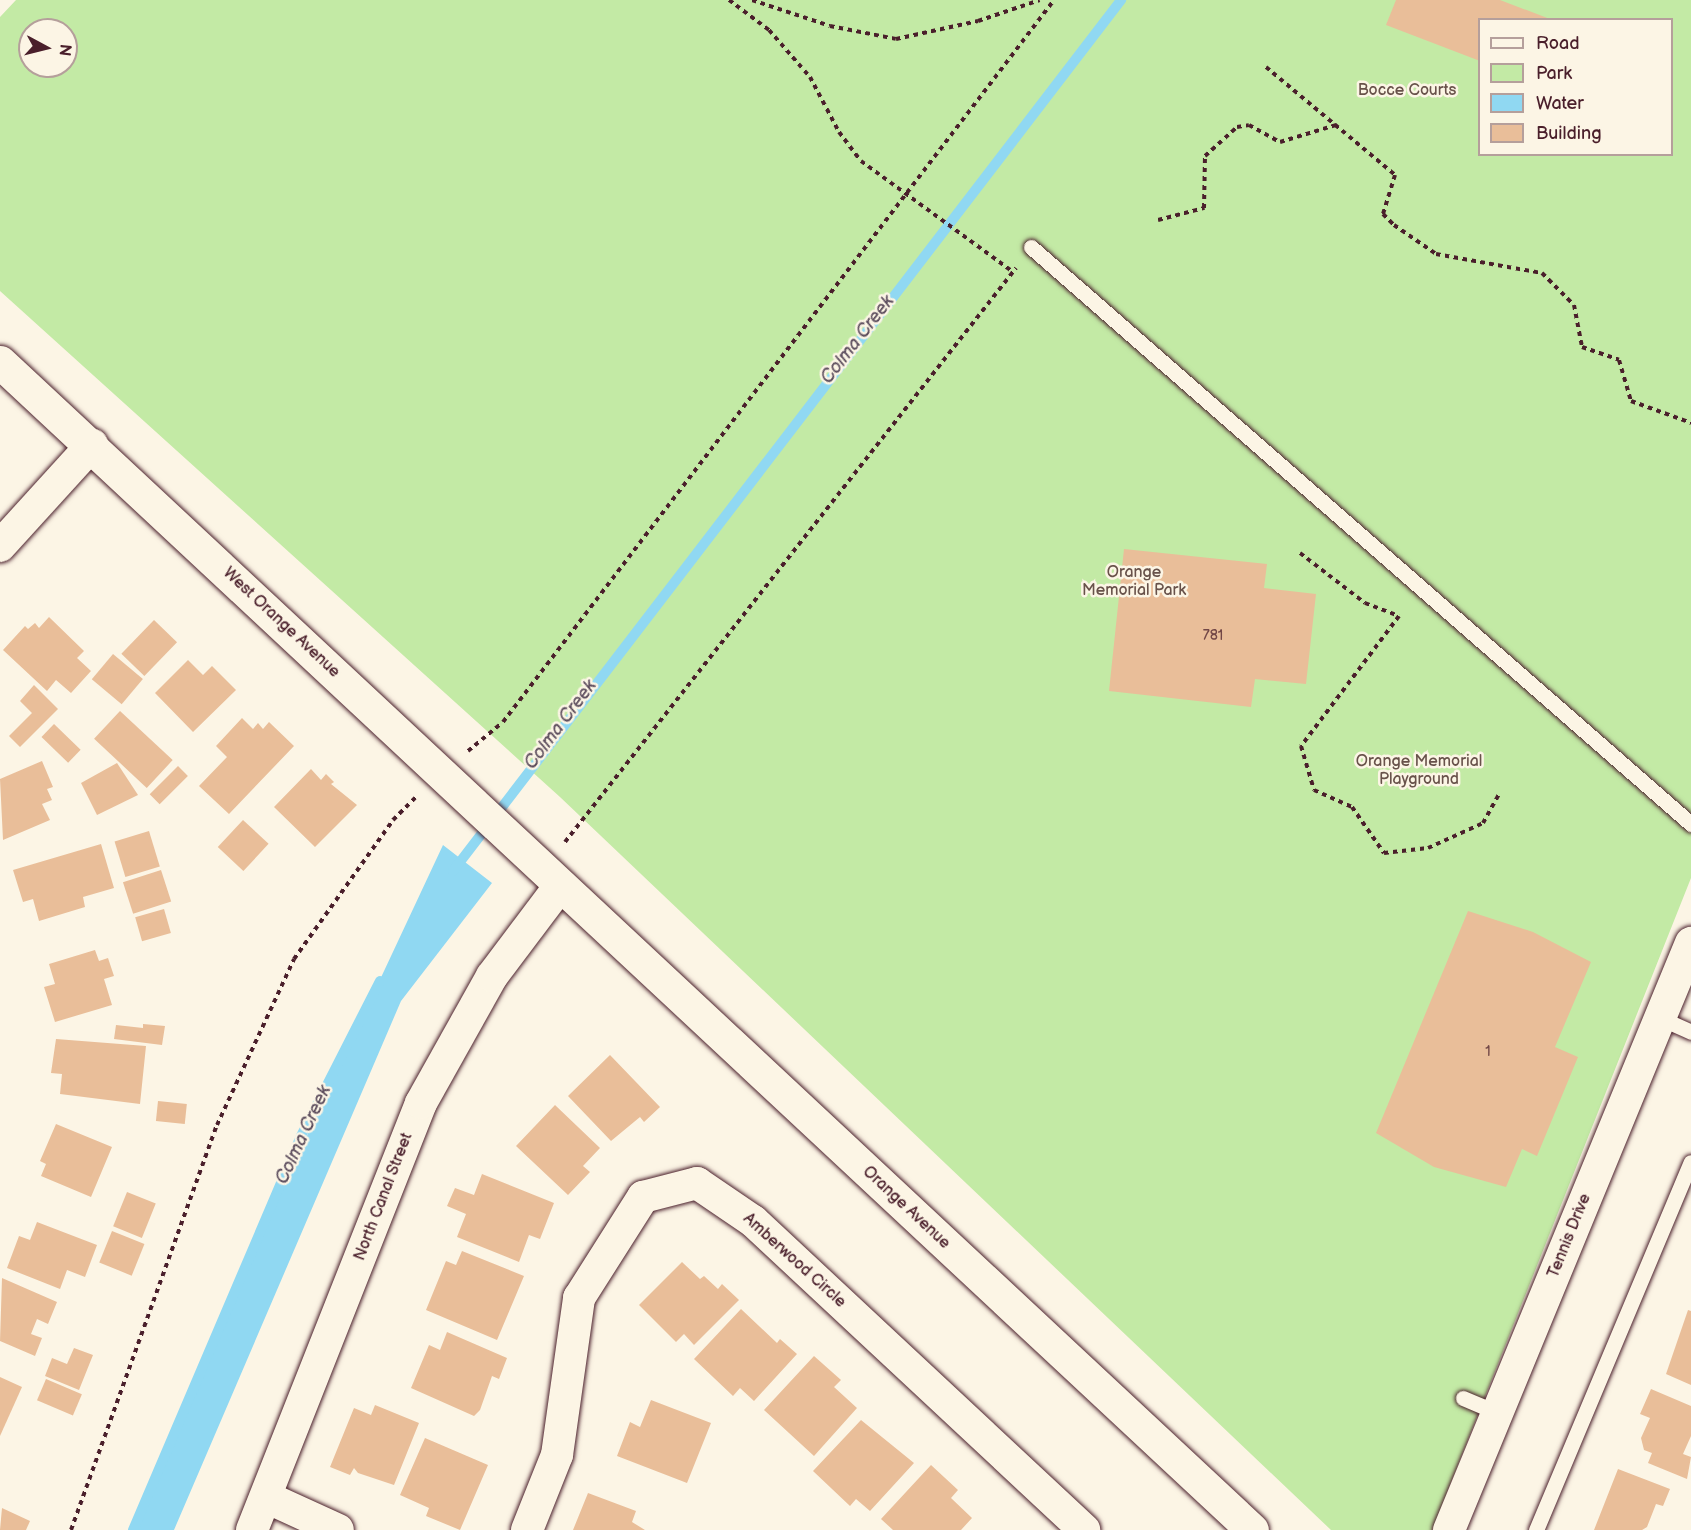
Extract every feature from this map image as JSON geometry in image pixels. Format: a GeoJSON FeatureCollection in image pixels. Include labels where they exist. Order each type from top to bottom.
{"type":"FeatureCollection","features":[{"type":"Feature","properties":{"kind":"street","name":"West Orange Avenue"},"geometry":{"type":"LineString","coordinates":[[0,362],[92,445],[542,870]]}},
{"type":"Feature","properties":{"kind":"street"},"geometry":{"type":"LineString","coordinates":[[0,546],[92,445]]}},
{"type":"Feature","properties":{"kind":"street","name":"North Canal Street"},"geometry":{"type":"LineString","coordinates":[[252,1530],[421,1103],[492,976],[542,870]]}},
{"type":"Feature","properties":{"kind":"street","name":"Orange Avenue"},"geometry":{"type":"LineString","coordinates":[[542,870],[1252,1530]]}},
{"type":"Feature","properties":{"kind":"street","name":"Tennis Drive"},"geometry":{"type":"LineString","coordinates":[[1449,1530],[1691,943]]}},
{"type":"Feature","properties":{"kind":"street","name":"Amberwood Circle"},"geometry":{"type":"LineString","coordinates":[[527,1530],[557,1455],[579,1298],[643,1197],[697,1183],[753,1221],[1084,1530]]}},
{"type":"Feature","properties":{"kind":"street"},"geometry":{"type":"LineString","coordinates":[[266,1497],[338,1530]]}},
{"type":"Feature","properties":{"kind":"lane"},"geometry":{"type":"LineString","coordinates":[[1031,247],[1691,824]]}},
{"type":"Feature","properties":{"kind":"lane"},"geometry":{"type":"LineString","coordinates":[[1660,1018],[1691,1032]]}},
{"type":"Feature","properties":{"kind":"lane"},"geometry":{"type":"LineString","coordinates":[[1536,1530],[1691,1162]]}},
{"type":"Feature","properties":{"kind":"lane"},"geometry":{"type":"LineString","coordinates":[[1463,1398],[1498,1413]]}},
{"type":"Feature","properties":{"kind":"path"},"geometry":{"type":"LineString","coordinates":[[729,0],[769,30],[810,77],[839,132],[861,160],[1013,272]]}},
{"type":"Feature","properties":{"kind":"path"},"geometry":{"type":"LineString","coordinates":[[752,0],[830,26],[896,39],[978,21],[1040,0]]}},
{"type":"Feature","properties":{"kind":"path"},"geometry":{"type":"LineString","coordinates":[[72,1530],[217,1125],[294,959],[393,820],[440,774],[503,722],[1054,0]]}},
{"type":"Feature","properties":{"kind":"path"},"geometry":{"type":"LineString","coordinates":[[1266,68],[1395,175],[1383,214],[1394,225],[1436,254],[1542,273],[1574,305],[1582,347],[1619,360],[1631,401],[1691,423]]}},
{"type":"Feature","properties":{"kind":"path"},"geometry":{"type":"LineString","coordinates":[[1158,220],[1204,208],[1204,156],[1237,127],[1249,125],[1280,142],[1337,125]]}},
{"type":"Feature","properties":{"kind":"path"},"geometry":{"type":"LineString","coordinates":[[542,870],[1031,247]]}},
{"type":"Feature","properties":{"kind":"path"},"geometry":{"type":"LineString","coordinates":[[1300,553],[1365,603],[1399,616],[1301,746],[1314,790],[1352,807],[1384,853],[1428,848],[1483,823],[1500,792]]}},
{"type":"Feature","properties":{"kind":"green space","name":"Orange Memorial Park"},"geometry":{"type":"Polygon","coordinates":[[[16,0],[1691,0],[1691,878],[1432,1530],[1331,1530],[560,797],[0,291],[0,17],[16,0]]]}},
{"type":"Feature","properties":{"kind":"water"},"geometry":{"type":"Polygon","coordinates":[[[443,845],[492,883],[401,1001],[174,1530],[134,1530],[238,1283],[443,845]]]}},
{"type":"Feature","properties":{"kind":"building"},"geometry":{"type":"Polygon","coordinates":[[[1396,0],[1500,0],[1547,18],[1478,18],[1478,60],[1386,25],[1396,0]]]}},
{"type":"Feature","properties":{"kind":"building"},"geometry":{"type":"Polygon","coordinates":[[[1124,549],[1267,564],[1264,588],[1316,594],[1306,684],[1255,679],[1251,707],[1109,691],[1124,549]]]}},
{"type":"Feature","properties":{"kind":"building"},"geometry":{"type":"Polygon","coordinates":[[[49,617],[84,651],[77,658],[91,671],[71,693],[56,680],[47,691],[3,650],[25,626],[28,629],[35,623],[39,628],[49,617]]]}},
{"type":"Feature","properties":{"kind":"building"},"geometry":{"type":"Polygon","coordinates":[[[154,620],[177,642],[144,676],[121,654],[154,620]]]}},
{"type":"Feature","properties":{"kind":"building"},"geometry":{"type":"Polygon","coordinates":[[[113,654],[143,679],[122,704],[92,679],[113,654]]]}},
{"type":"Feature","properties":{"kind":"building"},"geometry":{"type":"Polygon","coordinates":[[[188,660],[203,675],[212,666],[236,690],[193,732],[155,693],[188,660]]]}},
{"type":"Feature","properties":{"kind":"building"},"geometry":{"type":"Polygon","coordinates":[[[34,685],[58,709],[20,747],[9,736],[32,713],[20,701],[34,685]]]}},
{"type":"Feature","properties":{"kind":"building"},"geometry":{"type":"Polygon","coordinates":[[[120,711],[173,760],[147,788],[94,739],[120,711]]]}},
{"type":"Feature","properties":{"kind":"building"},"geometry":{"type":"Polygon","coordinates":[[[242,718],[253,729],[258,723],[263,729],[269,722],[294,746],[229,814],[199,786],[227,757],[216,746],[242,718]]]}},
{"type":"Feature","properties":{"kind":"building"},"geometry":{"type":"Polygon","coordinates":[[[54,724],[81,750],[68,763],[41,737],[54,724]]]}},
{"type":"Feature","properties":{"kind":"building"},"geometry":{"type":"Polygon","coordinates":[[[42,761],[53,787],[47,789],[52,800],[42,804],[50,820],[3,840],[0,779],[42,761]]]}},
{"type":"Feature","properties":{"kind":"building"},"geometry":{"type":"Polygon","coordinates":[[[117,763],[138,795],[97,815],[81,783],[117,763]]]}},
{"type":"Feature","properties":{"kind":"building"},"geometry":{"type":"Polygon","coordinates":[[[178,766],[188,776],[160,804],[150,794],[178,766]]]}},
{"type":"Feature","properties":{"kind":"building"},"geometry":{"type":"Polygon","coordinates":[[[311,769],[321,780],[326,774],[334,782],[331,784],[357,805],[315,847],[274,807],[311,769]]]}},
{"type":"Feature","properties":{"kind":"building"},"geometry":{"type":"Polygon","coordinates":[[[243,820],[269,844],[243,871],[218,847],[243,820]]]}},
{"type":"Feature","properties":{"kind":"building"},"geometry":{"type":"Polygon","coordinates":[[[149,831],[160,866],[125,877],[115,842],[149,831]]]}},
{"type":"Feature","properties":{"kind":"building"},"geometry":{"type":"Polygon","coordinates":[[[101,844],[114,888],[83,897],[85,907],[39,921],[33,899],[23,902],[13,870],[101,844]]]}},
{"type":"Feature","properties":{"kind":"building"},"geometry":{"type":"Polygon","coordinates":[[[161,870],[171,901],[133,914],[123,882],[161,870]]]}},
{"type":"Feature","properties":{"kind":"building"},"geometry":{"type":"Polygon","coordinates":[[[164,909],[171,933],[142,941],[135,917],[164,909]]]}},
{"type":"Feature","properties":{"kind":"building"},"geometry":{"type":"Polygon","coordinates":[[[1468,911],[1533,932],[1591,962],[1555,1047],[1578,1057],[1537,1156],[1522,1149],[1506,1187],[1434,1167],[1376,1133],[1468,911]]]}},
{"type":"Feature","properties":{"kind":"building"},"geometry":{"type":"Polygon","coordinates":[[[95,950],[99,961],[108,958],[114,976],[104,979],[112,1005],[55,1022],[44,987],[55,984],[49,964],[95,950]]]}},
{"type":"Feature","properties":{"kind":"building"},"geometry":{"type":"Polygon","coordinates":[[[143,1024],[165,1026],[162,1045],[114,1039],[116,1025],[143,1028],[143,1024]]]}},
{"type":"Feature","properties":{"kind":"building"},"geometry":{"type":"Polygon","coordinates":[[[56,1039],[146,1046],[140,1104],[60,1094],[62,1074],[51,1073],[56,1039]]]}},
{"type":"Feature","properties":{"kind":"building"},"geometry":{"type":"Polygon","coordinates":[[[610,1055],[660,1107],[644,1122],[640,1117],[611,1141],[568,1096],[610,1055]]]}},
{"type":"Feature","properties":{"kind":"building"},"geometry":{"type":"Polygon","coordinates":[[[158,1101],[187,1104],[185,1124],[156,1121],[158,1101]]]}},
{"type":"Feature","properties":{"kind":"building"},"geometry":{"type":"Polygon","coordinates":[[[555,1105],[600,1148],[583,1166],[590,1172],[568,1195],[516,1146],[555,1105]]]}},
{"type":"Feature","properties":{"kind":"building"},"geometry":{"type":"Polygon","coordinates":[[[56,1124],[112,1147],[91,1197],[41,1176],[46,1164],[40,1161],[56,1124]]]}},
{"type":"Feature","properties":{"kind":"building"},"geometry":{"type":"Polygon","coordinates":[[[482,1174],[554,1203],[540,1239],[529,1235],[519,1262],[457,1237],[466,1214],[447,1206],[455,1188],[474,1195],[482,1174]]]}},
{"type":"Feature","properties":{"kind":"building"},"geometry":{"type":"Polygon","coordinates":[[[127,1192],[156,1204],[142,1238],[113,1226],[127,1192]]]}},
{"type":"Feature","properties":{"kind":"building"},"geometry":{"type":"Polygon","coordinates":[[[37,1222],[97,1245],[85,1277],[67,1270],[60,1289],[7,1268],[19,1236],[30,1240],[37,1222]]]}},
{"type":"Feature","properties":{"kind":"building"},"geometry":{"type":"Polygon","coordinates":[[[112,1231],[144,1244],[132,1276],[99,1263],[112,1231]]]}},
{"type":"Feature","properties":{"kind":"building"},"geometry":{"type":"Polygon","coordinates":[[[462,1251],[524,1276],[497,1340],[426,1310],[446,1261],[456,1265],[462,1251]]]}},
{"type":"Feature","properties":{"kind":"building"},"geometry":{"type":"Polygon","coordinates":[[[682,1262],[700,1279],[704,1276],[718,1289],[722,1284],[739,1300],[694,1345],[684,1334],[676,1342],[639,1305],[682,1262]]]}},
{"type":"Feature","properties":{"kind":"building"},"geometry":{"type":"Polygon","coordinates":[[[2,1278],[57,1302],[48,1324],[37,1319],[31,1334],[42,1338],[35,1356],[0,1341],[2,1278]]]}},
{"type":"Feature","properties":{"kind":"building"},"geometry":{"type":"Polygon","coordinates":[[[741,1309],[777,1343],[780,1339],[797,1354],[754,1401],[740,1388],[733,1396],[694,1359],[741,1309]]]}},
{"type":"Feature","properties":{"kind":"building"},"geometry":{"type":"Polygon","coordinates":[[[1688,1310],[1691,1311],[1691,1385],[1666,1374],[1688,1310]]]}},
{"type":"Feature","properties":{"kind":"building"},"geometry":{"type":"Polygon","coordinates":[[[447,1332],[507,1358],[499,1379],[492,1376],[480,1410],[474,1416],[411,1388],[429,1345],[440,1350],[447,1332]]]}},
{"type":"Feature","properties":{"kind":"building"},"geometry":{"type":"Polygon","coordinates":[[[74,1348],[93,1355],[79,1390],[45,1376],[52,1358],[67,1364],[74,1348]]]}},
{"type":"Feature","properties":{"kind":"building"},"geometry":{"type":"Polygon","coordinates":[[[814,1356],[841,1380],[834,1387],[857,1408],[814,1456],[764,1410],[814,1356]]]}},
{"type":"Feature","properties":{"kind":"building"},"geometry":{"type":"Polygon","coordinates":[[[0,1377],[22,1387],[0,1436],[0,1377]]]}},
{"type":"Feature","properties":{"kind":"building"},"geometry":{"type":"Polygon","coordinates":[[[46,1379],[82,1394],[73,1415],[37,1400],[46,1379]]]}},
{"type":"Feature","properties":{"kind":"building"},"geometry":{"type":"Polygon","coordinates":[[[1651,1389],[1691,1406],[1691,1436],[1683,1454],[1691,1457],[1687,1479],[1648,1463],[1652,1453],[1644,1450],[1641,1438],[1650,1418],[1640,1414],[1651,1389]]]}},
{"type":"Feature","properties":{"kind":"building"},"geometry":{"type":"Polygon","coordinates":[[[651,1400],[711,1423],[687,1483],[617,1456],[630,1422],[640,1427],[651,1400]]]}},
{"type":"Feature","properties":{"kind":"building"},"geometry":{"type":"Polygon","coordinates":[[[375,1405],[419,1423],[394,1485],[358,1473],[354,1468],[350,1475],[330,1467],[354,1408],[371,1415],[375,1405]]]}},
{"type":"Feature","properties":{"kind":"building"},"geometry":{"type":"Polygon","coordinates":[[[861,1420],[914,1463],[870,1511],[856,1499],[850,1506],[813,1471],[861,1420]]]}},
{"type":"Feature","properties":{"kind":"building"},"geometry":{"type":"Polygon","coordinates":[[[425,1438],[488,1465],[460,1530],[426,1516],[429,1508],[400,1495],[425,1438]]]}},
{"type":"Feature","properties":{"kind":"building"},"geometry":{"type":"Polygon","coordinates":[[[931,1465],[958,1490],[951,1498],[972,1518],[961,1530],[893,1530],[881,1519],[931,1465]]]}},
{"type":"Feature","properties":{"kind":"building"},"geometry":{"type":"Polygon","coordinates":[[[1618,1469],[1670,1489],[1663,1506],[1656,1504],[1647,1527],[1642,1530],[1594,1530],[1618,1469]]]}},
{"type":"Feature","properties":{"kind":"building"},"geometry":{"type":"Polygon","coordinates":[[[588,1493],[636,1511],[632,1522],[645,1530],[573,1530],[588,1493]]]}},
{"type":"Feature","properties":{"kind":"building"},"geometry":{"type":"Polygon","coordinates":[[[2,1508],[30,1521],[26,1530],[0,1530],[2,1508]]]}},
{"type":"Feature","properties":{"kind":"waterway","name":"Colma Creek"},"geometry":{"type":"LineString","coordinates":[[453,871],[1121,0]]}},
{"type":"Feature","properties":{"kind":"waterway","name":"Colma Creek"},"geometry":{"type":"LineString","coordinates":[[133,1530],[301,1136],[380,981]]}},
{"type":"Feature","properties":{"kind":"park label","name":"Bocce Courts"},"geometry":{"type":"Point","coordinates":[1407,91]}},
{"type":"Feature","properties":{"kind":"park label","name":"Orange Memorial Playground"},"geometry":{"type":"Point","coordinates":[1419,771]}}]}
